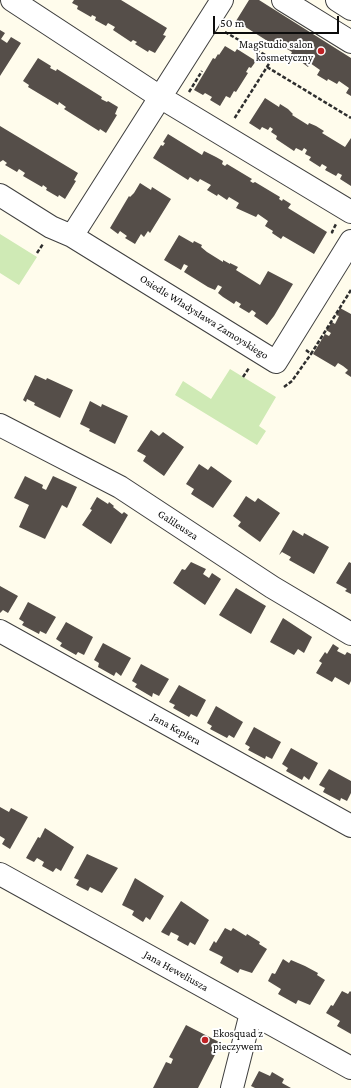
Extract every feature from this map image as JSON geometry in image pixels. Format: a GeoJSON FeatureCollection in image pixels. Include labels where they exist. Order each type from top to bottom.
{"type":"FeatureCollection","features":[{"type":"Feature","properties":{"kind":"street"},"geometry":{"type":"LineString","coordinates":[[12,0],[160,97],[188,99],[351,212]]}},
{"type":"Feature","properties":{"kind":"street"},"geometry":{"type":"LineString","coordinates":[[72,236],[222,0]]}},
{"type":"Feature","properties":{"kind":"street"},"geometry":{"type":"LineString","coordinates":[[283,0],[351,42]]}},
{"type":"Feature","properties":{"kind":"street"},"geometry":{"type":"LineString","coordinates":[[336,0],[351,9]]}},
{"type":"Feature","properties":{"kind":"street","name":"Osiedle Władysława Zamoyskiego"},"geometry":{"type":"LineString","coordinates":[[0,194],[51,227],[72,236],[276,362],[351,241]]}},
{"type":"Feature","properties":{"kind":"street","name":"Galileusza"},"geometry":{"type":"LineString","coordinates":[[0,425],[120,487],[272,587],[351,634]]}},
{"type":"Feature","properties":{"kind":"street","name":"Jana Keplera"},"geometry":{"type":"LineString","coordinates":[[0,632],[351,826]]}},
{"type":"Feature","properties":{"kind":"street","name":"Jana Heweliusza"},"geometry":{"type":"LineString","coordinates":[[0,874],[351,1068]]}},
{"type":"Feature","properties":{"kind":"street"},"geometry":{"type":"LineString","coordinates":[[232,1088],[251,1013]]}},
{"type":"Feature","properties":{"kind":"path"},"geometry":{"type":"LineString","coordinates":[[222,38],[226,31],[272,59],[235,120],[229,116]]}},
{"type":"Feature","properties":{"kind":"path"},"geometry":{"type":"LineString","coordinates":[[188,99],[206,65]]}},
{"type":"Feature","properties":{"kind":"path"},"geometry":{"type":"LineString","coordinates":[[267,67],[351,118]]}},
{"type":"Feature","properties":{"kind":"path"},"geometry":{"type":"LineString","coordinates":[[284,387],[292,381],[311,354]]}},
{"type":"Feature","properties":{"kind":"green space"},"geometry":{"type":"Polygon","coordinates":[[[0,234],[37,257],[19,285],[0,273],[0,234]]]}},
{"type":"Feature","properties":{"kind":"green space"},"geometry":{"type":"Polygon","coordinates":[[[230,369],[276,397],[259,426],[266,431],[257,445],[175,395],[183,381],[211,399],[230,369]]]}},
{"type":"Feature","properties":{"kind":"building"},"geometry":{"type":"Polygon","coordinates":[[[74,0],[121,0],[167,28],[163,35],[166,36],[155,53],[149,50],[148,52],[135,44],[137,42],[133,40],[131,42],[113,30],[115,27],[108,23],[106,26],[95,20],[96,17],[92,15],[91,17],[77,9],[78,6],[72,3],[74,0]]]}},
{"type":"Feature","properties":{"kind":"building"},"geometry":{"type":"Polygon","coordinates":[[[249,0],[259,0],[351,58],[351,96],[346,93],[349,88],[339,81],[337,84],[328,79],[327,81],[317,75],[320,70],[310,63],[308,67],[300,61],[299,63],[289,58],[292,52],[282,46],[280,49],[236,21],[249,0]]]}},
{"type":"Feature","properties":{"kind":"building"},"geometry":{"type":"Polygon","coordinates":[[[0,30],[5,33],[1,39],[7,43],[11,37],[21,43],[0,76],[0,30]]]}},
{"type":"Feature","properties":{"kind":"building"},"geometry":{"type":"Polygon","coordinates":[[[225,46],[235,52],[237,49],[256,61],[251,68],[249,67],[246,72],[248,73],[236,92],[234,91],[230,98],[226,96],[220,106],[210,100],[212,97],[205,93],[203,95],[194,90],[213,58],[215,59],[218,54],[219,55],[225,46]]]}},
{"type":"Feature","properties":{"kind":"building"},"geometry":{"type":"Polygon","coordinates":[[[38,58],[51,66],[50,68],[56,71],[57,69],[102,97],[101,99],[118,107],[115,114],[117,115],[106,133],[100,129],[99,131],[64,109],[66,107],[59,102],[58,105],[28,87],[29,85],[23,81],[38,58]]]}},
{"type":"Feature","properties":{"kind":"building"},"geometry":{"type":"Polygon","coordinates":[[[265,98],[279,107],[280,104],[288,109],[293,114],[292,115],[308,125],[309,123],[316,126],[324,131],[322,133],[345,147],[351,138],[351,186],[340,179],[342,175],[338,173],[336,176],[325,170],[327,167],[322,164],[320,167],[309,160],[311,157],[305,154],[307,150],[304,148],[302,151],[296,148],[294,151],[276,139],[277,136],[271,132],[273,129],[270,127],[268,130],[262,127],[260,130],[249,123],[265,98]]]}},
{"type":"Feature","properties":{"kind":"building"},"geometry":{"type":"Polygon","coordinates":[[[0,126],[78,173],[74,180],[76,181],[65,199],[46,190],[47,188],[43,185],[42,187],[23,176],[25,173],[19,169],[17,172],[5,165],[7,163],[3,160],[0,162],[0,126]]]}},
{"type":"Feature","properties":{"kind":"building"},"geometry":{"type":"Polygon","coordinates":[[[168,134],[202,155],[204,151],[223,161],[222,164],[225,166],[227,164],[252,179],[250,181],[253,183],[255,182],[280,197],[279,199],[282,201],[283,199],[291,204],[288,208],[327,232],[314,254],[283,236],[281,239],[272,233],[273,231],[265,226],[268,221],[258,214],[256,217],[236,208],[239,203],[229,197],[227,200],[218,194],[217,196],[207,190],[211,185],[200,179],[198,182],[190,177],[188,180],[153,158],[161,145],[163,146],[165,143],[163,142],[168,134]]]}},
{"type":"Feature","properties":{"kind":"building"},"geometry":{"type":"Polygon","coordinates":[[[140,183],[151,190],[152,187],[171,199],[150,233],[148,231],[144,237],[141,234],[135,244],[125,238],[127,236],[120,231],[118,234],[110,228],[129,196],[130,197],[134,193],[140,183]]]}},
{"type":"Feature","properties":{"kind":"building"},"geometry":{"type":"Polygon","coordinates":[[[179,235],[193,243],[194,241],[202,245],[201,247],[207,252],[223,262],[223,260],[238,267],[236,270],[260,285],[268,271],[293,284],[267,325],[254,316],[256,313],[252,310],[249,313],[239,307],[241,304],[236,301],[234,304],[218,293],[222,287],[218,285],[215,290],[208,287],[184,272],[188,266],[184,264],[181,270],[164,260],[179,235]]]}},
{"type":"Feature","properties":{"kind":"building"},"geometry":{"type":"Polygon","coordinates":[[[340,308],[351,314],[351,377],[345,373],[348,370],[343,366],[338,363],[335,367],[313,354],[325,334],[329,336],[331,333],[326,330],[332,322],[335,324],[339,316],[336,315],[340,308]]]}},
{"type":"Feature","properties":{"kind":"building"},"geometry":{"type":"Polygon","coordinates":[[[35,375],[46,380],[47,378],[73,390],[60,418],[34,405],[35,403],[27,399],[26,402],[23,400],[35,375]]]}},
{"type":"Feature","properties":{"kind":"building"},"geometry":{"type":"Polygon","coordinates":[[[90,401],[101,407],[102,404],[128,416],[115,444],[89,431],[90,429],[80,424],[90,401]]]}},
{"type":"Feature","properties":{"kind":"building"},"geometry":{"type":"Polygon","coordinates":[[[151,430],[159,436],[163,432],[184,447],[164,476],[143,461],[146,456],[137,451],[151,430]]]}},
{"type":"Feature","properties":{"kind":"building"},"geometry":{"type":"Polygon","coordinates":[[[199,464],[208,470],[211,466],[232,481],[213,508],[191,494],[194,489],[186,484],[199,464]]]}},
{"type":"Feature","properties":{"kind":"building"},"geometry":{"type":"Polygon","coordinates":[[[25,476],[43,485],[42,488],[46,490],[53,476],[77,487],[67,508],[62,505],[45,539],[19,527],[29,505],[14,498],[25,476]]]}},
{"type":"Feature","properties":{"kind":"building"},"geometry":{"type":"Polygon","coordinates":[[[246,496],[255,502],[258,498],[280,513],[260,542],[238,526],[241,522],[233,516],[246,496]]]}},
{"type":"Feature","properties":{"kind":"building"},"geometry":{"type":"Polygon","coordinates":[[[97,497],[108,504],[109,502],[122,514],[124,512],[128,515],[111,544],[82,525],[92,510],[90,509],[97,497]]]}},
{"type":"Feature","properties":{"kind":"building"},"geometry":{"type":"Polygon","coordinates":[[[293,530],[303,536],[304,533],[329,547],[314,574],[289,560],[291,557],[282,552],[279,555],[293,530]]]}},
{"type":"Feature","properties":{"kind":"building"},"geometry":{"type":"Polygon","coordinates":[[[191,562],[206,569],[203,574],[209,578],[212,573],[221,579],[205,605],[173,583],[182,569],[185,570],[191,562]]]}},
{"type":"Feature","properties":{"kind":"building"},"geometry":{"type":"Polygon","coordinates":[[[349,562],[351,563],[351,594],[345,591],[347,589],[336,583],[349,562]]]}},
{"type":"Feature","properties":{"kind":"building"},"geometry":{"type":"Polygon","coordinates":[[[0,586],[18,596],[8,613],[3,610],[0,613],[0,586]]]}},
{"type":"Feature","properties":{"kind":"building"},"geometry":{"type":"Polygon","coordinates":[[[236,588],[266,606],[251,634],[219,615],[236,588]]]}},
{"type":"Feature","properties":{"kind":"building"},"geometry":{"type":"Polygon","coordinates":[[[28,602],[56,617],[46,634],[40,631],[39,634],[22,625],[24,622],[19,619],[28,602]]]}},
{"type":"Feature","properties":{"kind":"building"},"geometry":{"type":"Polygon","coordinates":[[[283,618],[312,637],[304,653],[298,649],[294,655],[270,642],[283,618]]]}},
{"type":"Feature","properties":{"kind":"building"},"geometry":{"type":"Polygon","coordinates":[[[66,622],[93,637],[84,655],[78,652],[76,655],[60,646],[62,643],[56,639],[66,622]]]}},
{"type":"Feature","properties":{"kind":"building"},"geometry":{"type":"Polygon","coordinates":[[[103,643],[131,658],[121,676],[116,672],[114,676],[98,667],[99,663],[94,660],[103,643]]]}},
{"type":"Feature","properties":{"kind":"building"},"geometry":{"type":"Polygon","coordinates":[[[333,644],[339,648],[337,651],[345,655],[347,652],[351,654],[351,681],[349,685],[335,677],[332,682],[316,673],[322,663],[319,661],[325,652],[327,654],[333,644]]]}},
{"type":"Feature","properties":{"kind":"building"},"geometry":{"type":"Polygon","coordinates":[[[141,664],[169,679],[159,696],[153,693],[152,697],[135,687],[137,684],[132,681],[141,664]]]}},
{"type":"Feature","properties":{"kind":"building"},"geometry":{"type":"Polygon","coordinates":[[[179,685],[206,700],[197,717],[191,714],[189,717],[173,708],[175,705],[169,702],[179,685]]]}},
{"type":"Feature","properties":{"kind":"building"},"geometry":{"type":"Polygon","coordinates":[[[216,706],[243,722],[234,738],[229,735],[227,738],[210,729],[212,726],[207,723],[216,706]]]}},
{"type":"Feature","properties":{"kind":"building"},"geometry":{"type":"Polygon","coordinates":[[[254,727],[281,742],[272,759],[266,756],[265,759],[248,750],[250,747],[245,744],[254,727]]]}},
{"type":"Feature","properties":{"kind":"building"},"geometry":{"type":"Polygon","coordinates":[[[291,748],[318,763],[309,780],[304,776],[302,780],[286,771],[288,768],[282,764],[291,748]]]}},
{"type":"Feature","properties":{"kind":"building"},"geometry":{"type":"Polygon","coordinates":[[[329,769],[351,781],[351,793],[347,801],[341,798],[340,801],[323,792],[325,788],[319,785],[329,769]]]}},
{"type":"Feature","properties":{"kind":"building"},"geometry":{"type":"Polygon","coordinates":[[[0,807],[9,812],[11,808],[28,817],[10,849],[2,844],[5,839],[0,836],[0,807]]]}},
{"type":"Feature","properties":{"kind":"building"},"geometry":{"type":"Polygon","coordinates":[[[45,828],[74,847],[61,871],[56,868],[53,872],[42,866],[44,862],[37,858],[34,862],[26,858],[45,828]]]}},
{"type":"Feature","properties":{"kind":"building"},"geometry":{"type":"Polygon","coordinates":[[[87,854],[118,868],[102,893],[90,887],[88,891],[76,885],[79,880],[74,878],[87,854]]]}},
{"type":"Feature","properties":{"kind":"building"},"geometry":{"type":"Polygon","coordinates":[[[135,878],[164,896],[150,920],[146,917],[143,922],[132,915],[134,911],[122,905],[135,878]]]}},
{"type":"Feature","properties":{"kind":"building"},"geometry":{"type":"Polygon","coordinates":[[[181,901],[209,920],[195,945],[190,942],[188,946],[177,940],[179,936],[171,932],[169,936],[161,932],[181,901]]]}},
{"type":"Feature","properties":{"kind":"building"},"geometry":{"type":"Polygon","coordinates":[[[225,928],[231,931],[233,928],[246,936],[247,934],[260,942],[259,944],[267,949],[252,973],[240,969],[238,973],[220,963],[223,957],[209,950],[214,941],[216,943],[225,928]]]}},
{"type":"Feature","properties":{"kind":"building"},"geometry":{"type":"Polygon","coordinates":[[[283,959],[289,963],[291,960],[305,966],[318,973],[317,975],[325,980],[310,1005],[298,1000],[296,1004],[278,994],[281,989],[268,981],[272,973],[275,974],[283,959]]]}},
{"type":"Feature","properties":{"kind":"building"},"geometry":{"type":"Polygon","coordinates":[[[342,991],[348,994],[350,991],[351,992],[351,1034],[337,1026],[340,1021],[326,1013],[331,1005],[333,1006],[342,991]]]}},
{"type":"Feature","properties":{"kind":"building"},"geometry":{"type":"Polygon","coordinates":[[[186,1025],[221,1043],[198,1088],[153,1088],[166,1062],[171,1064],[173,1059],[169,1057],[186,1025]]]}},
{"type":"Feature","properties":{"kind":"building"},"geometry":{"type":"Polygon","coordinates":[[[259,1071],[270,1076],[272,1072],[284,1079],[282,1083],[291,1088],[255,1088],[251,1086],[259,1071]]]}},
{"type":"Feature","properties":{"kind":"place","name":"MagStudio salon kosmetyczny"},"geometry":{"type":"Point","coordinates":[321,51]}},
{"type":"Feature","properties":{"kind":"place","name":"Ekosquad z pieczywem"},"geometry":{"type":"Point","coordinates":[205,1040]}}]}
